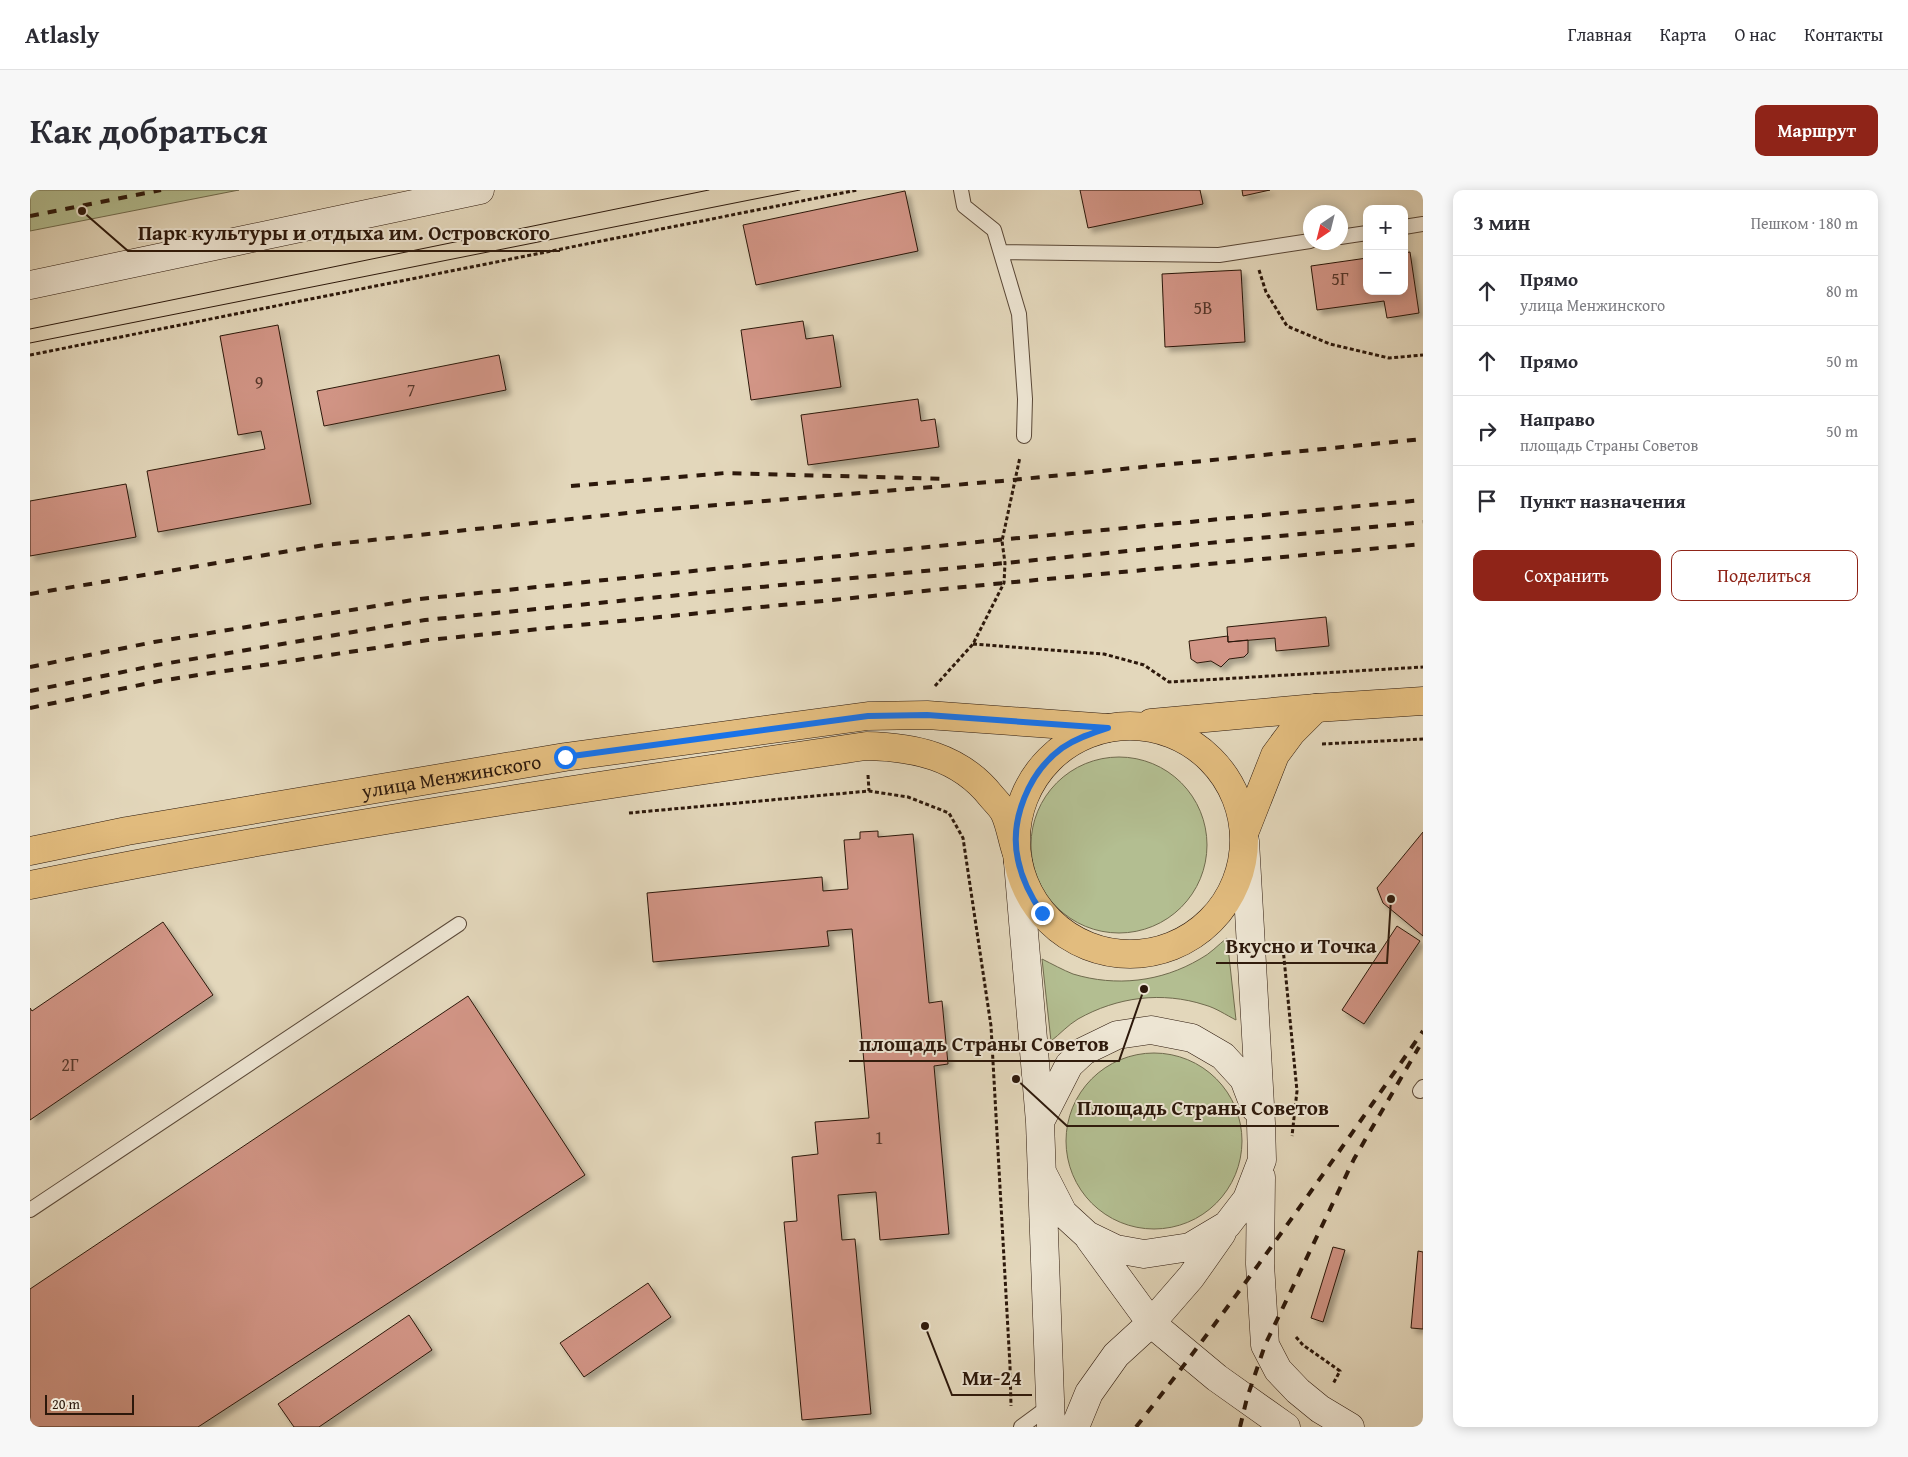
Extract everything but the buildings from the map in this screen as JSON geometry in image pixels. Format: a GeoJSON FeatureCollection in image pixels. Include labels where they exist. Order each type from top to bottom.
{"type":"FeatureCollection","features":[{"type":"Feature","properties":{"kind":"main road"},"geometry":{"type":"LineString","coordinates":[[30,285],[480,190]]}},
{"type":"Feature","properties":{"kind":"main road"},"geometry":{"type":"LineString","coordinates":[[1051,1416],[1040,1122],[1016,829],[1022,804],[1033,780],[1049,760],[1062,748],[1082,736],[1116,727],[1316,708],[1423,701]]}},
{"type":"Feature","properties":{"kind":"main road"},"geometry":{"type":"LineString","coordinates":[[1245,836],[1275,755],[1292,732],[1316,708]]}},
{"type":"Feature","properties":{"kind":"main road","name":"улица Менжинского"},"geometry":{"type":"LineString","coordinates":[[30,851],[127,831],[565,757],[868,716],[927,715],[1116,727]]}},
{"type":"Feature","properties":{"kind":"main road"},"geometry":{"type":"LineString","coordinates":[[1116,727],[1148,727],[1176,736],[1198,748],[1220,769],[1236,797],[1245,836],[1261,1123],[1260,1264],[1264,1344],[1278,1370],[1298,1391],[1320,1409],[1350,1427]]}},
{"type":"Feature","properties":{"kind":"main road","name":"улица Менжинского"},"geometry":{"type":"LineString","coordinates":[[30,885],[134,864],[571,790],[866,746],[894,747],[922,752],[957,765],[986,790],[1004,813],[1029,894],[1042,913],[1062,932],[1099,950],[1138,954],[1172,947],[1205,927],[1217,915],[1231,894],[1241,869],[1245,836]]}},
{"type":"Feature","properties":{"kind":"main road"},"geometry":{"type":"LineString","coordinates":[[1040,1122],[1069,1065],[1084,1051],[1117,1035],[1152,1030],[1192,1038],[1223,1056],[1244,1080],[1261,1123]]}},
{"type":"Feature","properties":{"kind":"main road"},"geometry":{"type":"LineString","coordinates":[[1075,1427],[1089,1393],[1116,1355],[1151,1323],[1191,1277],[1227,1225],[1248,1199],[1262,1160]]}},
{"type":"Feature","properties":{"kind":"main road"},"geometry":{"type":"LineString","coordinates":[[1042,1172],[1063,1213],[1087,1234],[1151,1323],[1217,1378],[1286,1427]]}},
{"type":"Feature","properties":{"kind":"main road"},"geometry":{"type":"LineString","coordinates":[[1087,1234],[1116,1249],[1144,1254],[1190,1247],[1227,1225]]}},
{"type":"Feature","properties":{"kind":"lane"},"geometry":{"type":"LineString","coordinates":[[961,190],[964,206],[994,230],[1019,314],[1025,399],[1024,436]]}},
{"type":"Feature","properties":{"kind":"lane"},"geometry":{"type":"LineString","coordinates":[[1408,226],[1423,224]]}},
{"type":"Feature","properties":{"kind":"lane"},"geometry":{"type":"LineString","coordinates":[[1348,236],[1363,234]]}},
{"type":"Feature","properties":{"kind":"lane"},"geometry":{"type":"LineString","coordinates":[[1001,252],[1219,255],[1303,242]]}},
{"type":"Feature","properties":{"kind":"lane"},"geometry":{"type":"LineString","coordinates":[[30,1210],[459,924]]}},
{"type":"Feature","properties":{"kind":"lane"},"geometry":{"type":"LineString","coordinates":[[1021,1427],[1051,1416]]}},
{"type":"Feature","properties":{"kind":"path"},"geometry":{"type":"LineString","coordinates":[[30,355],[857,190]]}},
{"type":"Feature","properties":{"kind":"path"},"geometry":{"type":"LineString","coordinates":[[1252,250],[1266,292],[1287,326],[1330,344],[1389,358],[1423,355]]}},
{"type":"Feature","properties":{"kind":"path"},"geometry":{"type":"LineString","coordinates":[[929,692],[973,644],[1004,583],[1005,563],[1002,541],[1024,436]]}},
{"type":"Feature","properties":{"kind":"path"},"geometry":{"type":"LineString","coordinates":[[973,644],[1104,654],[1144,665],[1169,682],[1423,667]]}},
{"type":"Feature","properties":{"kind":"path"},"geometry":{"type":"LineString","coordinates":[[1315,744],[1423,739]]}},
{"type":"Feature","properties":{"kind":"path"},"geometry":{"type":"LineString","coordinates":[[869,791],[908,797],[949,813],[963,838],[991,1026],[1010,1366],[1010,1410]]}},
{"type":"Feature","properties":{"kind":"path"},"geometry":{"type":"LineString","coordinates":[[1282,946],[1297,1091],[1292,1138]]}},
{"type":"Feature","properties":{"kind":"path"},"geometry":{"type":"LineString","coordinates":[[1290,1331],[1303,1345],[1340,1371],[1320,1409]]}},
{"type":"Feature","properties":{"kind":"green space"},"geometry":{"type":"Polygon","coordinates":[[[30,190],[239,190],[30,231],[30,190]]]}},
{"type":"Feature","properties":{"kind":"green space"},"geometry":{"type":"Polygon","coordinates":[[[1110,757],[1128,757],[1161,767],[1187,789],[1197,803],[1203,819],[1207,845],[1203,871],[1197,887],[1175,913],[1161,923],[1145,929],[1128,933],[1110,933],[1077,923],[1051,901],[1041,887],[1035,871],[1031,854],[1031,836],[1041,803],[1063,777],[1077,767],[1093,761],[1110,757]]]}},
{"type":"Feature","properties":{"kind":"green space"},"geometry":{"type":"Polygon","coordinates":[[[1227,938],[1236,1020],[1213,1008],[1189,1001],[1156,997],[1140,998],[1108,1006],[1078,1019],[1051,1041],[1042,959],[1073,974],[1089,978],[1122,981],[1138,980],[1170,973],[1185,967],[1207,955],[1227,938]]]}},
{"type":"Feature","properties":{"kind":"green space"},"geometry":{"type":"Polygon","coordinates":[[[1145,1053],[1163,1053],[1196,1063],[1222,1085],[1232,1099],[1238,1115],[1242,1141],[1238,1167],[1232,1183],[1210,1209],[1196,1219],[1180,1225],[1163,1229],[1145,1229],[1112,1219],[1086,1197],[1076,1183],[1070,1167],[1066,1150],[1066,1132],[1076,1099],[1098,1073],[1112,1063],[1128,1057],[1145,1053]]]}},
{"type":"Feature","properties":{"kind":"tram line"},"geometry":{"type":"LineString","coordinates":[[30,329],[709,190]]}},
{"type":"Feature","properties":{"kind":"tram line"},"geometry":{"type":"LineString","coordinates":[[30,343],[800,190]]}},
{"type":"Feature","properties":{"kind":"railway"},"geometry":{"type":"LineString","coordinates":[[30,216],[161,190]]}},
{"type":"Feature","properties":{"kind":"railway"},"geometry":{"type":"LineString","coordinates":[[30,594],[325,545],[646,511],[1002,481],[1423,439]]}},
{"type":"Feature","properties":{"kind":"railway"},"geometry":{"type":"LineString","coordinates":[[571,486],[725,473],[947,479]]}},
{"type":"Feature","properties":{"kind":"railway"},"geometry":{"type":"LineString","coordinates":[[30,667],[154,642],[419,599],[987,541],[1423,500]]}},
{"type":"Feature","properties":{"kind":"railway"},"geometry":{"type":"LineString","coordinates":[[30,691],[157,665],[425,620],[1423,522]]}},
{"type":"Feature","properties":{"kind":"railway"},"geometry":{"type":"LineString","coordinates":[[30,708],[159,681],[428,640],[1423,544]]}},
{"type":"Feature","properties":{"kind":"railway"},"geometry":{"type":"LineString","coordinates":[[1136,1427],[1247,1281],[1423,1031]]}},
{"type":"Feature","properties":{"kind":"railway"},"geometry":{"type":"LineString","coordinates":[[1240,1427],[1247,1398],[1265,1345],[1354,1159],[1419,1047]]}},
{"type":"Feature","properties":{"kind":"place","name":"Парк культуры и отдыха им. Островского"},"geometry":{"type":"Point","coordinates":[82,211]}},
{"type":"Feature","properties":{"kind":"place","name":"Вкусно и Точка"},"geometry":{"type":"Point","coordinates":[1391,899]}},
{"type":"Feature","properties":{"kind":"place","name":"площадь Страны Советов"},"geometry":{"type":"Point","coordinates":[1144,989]}},
{"type":"Feature","properties":{"kind":"place","name":"Площадь Страны Советов"},"geometry":{"type":"Point","coordinates":[1016,1079]}},
{"type":"Feature","properties":{"kind":"place","name":"Ми-24"},"geometry":{"type":"Point","coordinates":[925,1326]}},
{"type":"Feature","properties":{"kind":"route"},"geometry":{"type":"LineString","coordinates":[[565,757],[868,716],[927,715],[1108,728],[1082,736],[1062,748],[1049,760],[1033,780],[1022,804],[1016,829],[1018,862],[1029,894],[1042,913]]}}]}
